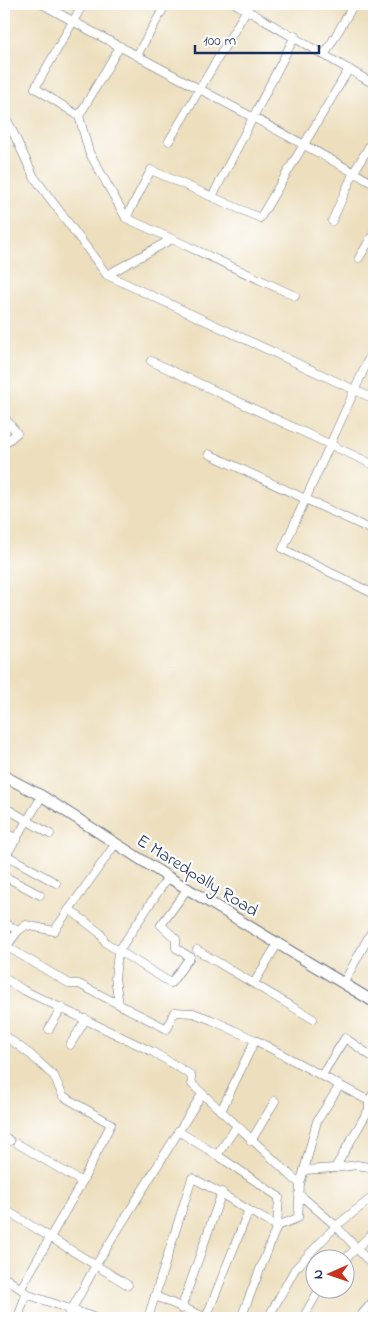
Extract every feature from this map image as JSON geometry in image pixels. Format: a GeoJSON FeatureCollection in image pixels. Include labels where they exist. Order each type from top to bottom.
{"type":"FeatureCollection","features":[{"type":"Feature","properties":{"kind":"main road","name":"E Maredpally Road"},"geometry":{"type":"LineString","coordinates":[[4,776],[42,796],[168,877],[374,1002]]}},
{"type":"Feature","properties":{"kind":"street"},"geometry":{"type":"LineString","coordinates":[[42,4],[201,91],[255,117],[374,184]]}},
{"type":"Feature","properties":{"kind":"street"},"geometry":{"type":"LineString","coordinates":[[83,4],[35,88],[79,116],[89,152],[126,218],[295,296]]}},
{"type":"Feature","properties":{"kind":"street"},"geometry":{"type":"LineString","coordinates":[[137,55],[166,4]]}},
{"type":"Feature","properties":{"kind":"street"},"geometry":{"type":"LineString","coordinates":[[236,4],[248,7],[374,84]]}},
{"type":"Feature","properties":{"kind":"street"},"geometry":{"type":"LineString","coordinates":[[325,54],[354,4]]}},
{"type":"Feature","properties":{"kind":"street"},"geometry":{"type":"LineString","coordinates":[[170,141],[201,91],[248,7]]}},
{"type":"Feature","properties":{"kind":"street"},"geometry":{"type":"LineString","coordinates":[[212,197],[255,117],[295,36]]}},
{"type":"Feature","properties":{"kind":"street"},"geometry":{"type":"LineString","coordinates":[[79,116],[120,46]]}},
{"type":"Feature","properties":{"kind":"street"},"geometry":{"type":"LineString","coordinates":[[126,218],[152,170],[260,218],[349,69]]}},
{"type":"Feature","properties":{"kind":"street"},"geometry":{"type":"LineString","coordinates":[[4,113],[34,177],[106,275],[374,399]]}},
{"type":"Feature","properties":{"kind":"street"},"geometry":{"type":"LineString","coordinates":[[332,221],[354,172],[374,138]]}},
{"type":"Feature","properties":{"kind":"street"},"geometry":{"type":"LineString","coordinates":[[359,258],[374,233]]}},
{"type":"Feature","properties":{"kind":"street"},"geometry":{"type":"LineString","coordinates":[[106,275],[172,239]]}},
{"type":"Feature","properties":{"kind":"street"},"geometry":{"type":"LineString","coordinates":[[374,347],[283,549],[374,594]]}},
{"type":"Feature","properties":{"kind":"street"},"geometry":{"type":"LineString","coordinates":[[151,361],[374,465]]}},
{"type":"Feature","properties":{"kind":"street"},"geometry":{"type":"LineString","coordinates":[[4,417],[17,433],[4,444]]}},
{"type":"Feature","properties":{"kind":"street"},"geometry":{"type":"LineString","coordinates":[[209,454],[374,531]]}},
{"type":"Feature","properties":{"kind":"street"},"geometry":{"type":"LineString","coordinates":[[42,796],[5,857],[56,883]]}},
{"type":"Feature","properties":{"kind":"street"},"geometry":{"type":"LineString","coordinates":[[4,807],[50,834]]}},
{"type":"Feature","properties":{"kind":"street"},"geometry":{"type":"LineString","coordinates":[[4,832],[16,839]]}},
{"type":"Feature","properties":{"kind":"street"},"geometry":{"type":"LineString","coordinates":[[116,843],[54,930],[26,925],[18,931],[5,947],[70,984],[79,984],[167,1029],[174,1012],[193,1013],[255,1040],[372,1103]]}},
{"type":"Feature","properties":{"kind":"street"},"geometry":{"type":"LineString","coordinates":[[4,876],[40,895]]}},
{"type":"Feature","properties":{"kind":"street"},"geometry":{"type":"LineString","coordinates":[[119,1004],[115,978],[118,952],[168,877]]}},
{"type":"Feature","properties":{"kind":"street"},"geometry":{"type":"LineString","coordinates":[[69,909],[100,933],[106,943],[118,952],[171,983],[190,957],[176,948],[176,939],[161,925],[188,888]]}},
{"type":"Feature","properties":{"kind":"street"},"geometry":{"type":"LineString","coordinates":[[4,922],[18,931]]}},
{"type":"Feature","properties":{"kind":"street"},"geometry":{"type":"LineString","coordinates":[[343,984],[374,927]]}},
{"type":"Feature","properties":{"kind":"street"},"geometry":{"type":"LineString","coordinates":[[254,983],[278,943]]}},
{"type":"Feature","properties":{"kind":"street"},"geometry":{"type":"LineString","coordinates":[[197,950],[313,1019]]}},
{"type":"Feature","properties":{"kind":"street"},"geometry":{"type":"LineString","coordinates":[[4,978],[23,990],[86,1018],[153,1052],[191,1075],[192,1084],[251,1141],[300,1184]]}},
{"type":"Feature","properties":{"kind":"street"},"geometry":{"type":"LineString","coordinates":[[49,1029],[62,1007]]}},
{"type":"Feature","properties":{"kind":"street"},"geometry":{"type":"LineString","coordinates":[[70,1044],[86,1018]]}},
{"type":"Feature","properties":{"kind":"street"},"geometry":{"type":"LineString","coordinates":[[4,1035],[32,1055],[54,1076],[62,1096],[111,1124],[24,1291],[18,1318]]}},
{"type":"Feature","properties":{"kind":"street"},"geometry":{"type":"LineString","coordinates":[[322,1075],[344,1038],[374,1058]]}},
{"type":"Feature","properties":{"kind":"street"},"geometry":{"type":"LineString","coordinates":[[221,1111],[255,1040]]}},
{"type":"Feature","properties":{"kind":"street"},"geometry":{"type":"LineString","coordinates":[[148,1318],[192,1178],[222,1192],[248,1212],[277,1226],[298,1218],[300,1184],[317,1121],[340,1085]]}},
{"type":"Feature","properties":{"kind":"street"},"geometry":{"type":"LineString","coordinates":[[335,1168],[369,1109],[374,1092]]}},
{"type":"Feature","properties":{"kind":"street"},"geometry":{"type":"LineString","coordinates":[[67,1318],[96,1265],[202,1094]]}},
{"type":"Feature","properties":{"kind":"street"},"geometry":{"type":"LineString","coordinates":[[251,1141],[275,1101]]}},
{"type":"Feature","properties":{"kind":"street"},"geometry":{"type":"LineString","coordinates":[[217,1154],[237,1126]]}},
{"type":"Feature","properties":{"kind":"street"},"geometry":{"type":"LineString","coordinates":[[178,1131],[217,1154],[279,1197],[277,1226],[241,1318]]}},
{"type":"Feature","properties":{"kind":"street"},"geometry":{"type":"LineString","coordinates":[[11,1140],[82,1182]]}},
{"type":"Feature","properties":{"kind":"street"},"geometry":{"type":"LineString","coordinates":[[304,1170],[357,1165],[374,1168]]}},
{"type":"Feature","properties":{"kind":"street"},"geometry":{"type":"LineString","coordinates":[[181,1309],[222,1192]]}},
{"type":"Feature","properties":{"kind":"street"},"geometry":{"type":"LineString","coordinates":[[299,1194],[336,1226],[354,1248],[374,1267]]}},
{"type":"Feature","properties":{"kind":"street"},"geometry":{"type":"LineString","coordinates":[[268,1318],[295,1269],[336,1226],[374,1196]]}},
{"type":"Feature","properties":{"kind":"street"},"geometry":{"type":"LineString","coordinates":[[4,1209],[128,1285]]}},
{"type":"Feature","properties":{"kind":"street"},"geometry":{"type":"LineString","coordinates":[[155,1296],[181,1309],[207,1318],[248,1212]]}},
{"type":"Feature","properties":{"kind":"street"},"geometry":{"type":"LineString","coordinates":[[354,1248],[374,1232]]}},
{"type":"Feature","properties":{"kind":"street"},"geometry":{"type":"LineString","coordinates":[[4,1278],[24,1291],[70,1310],[96,1318]]}},
{"type":"Feature","properties":{"kind":"street"},"geometry":{"type":"LineString","coordinates":[[303,1318],[313,1300]]}},
{"type":"Feature","properties":{"kind":"street"},"geometry":{"type":"LineString","coordinates":[[358,1318],[374,1300]]}}]}
